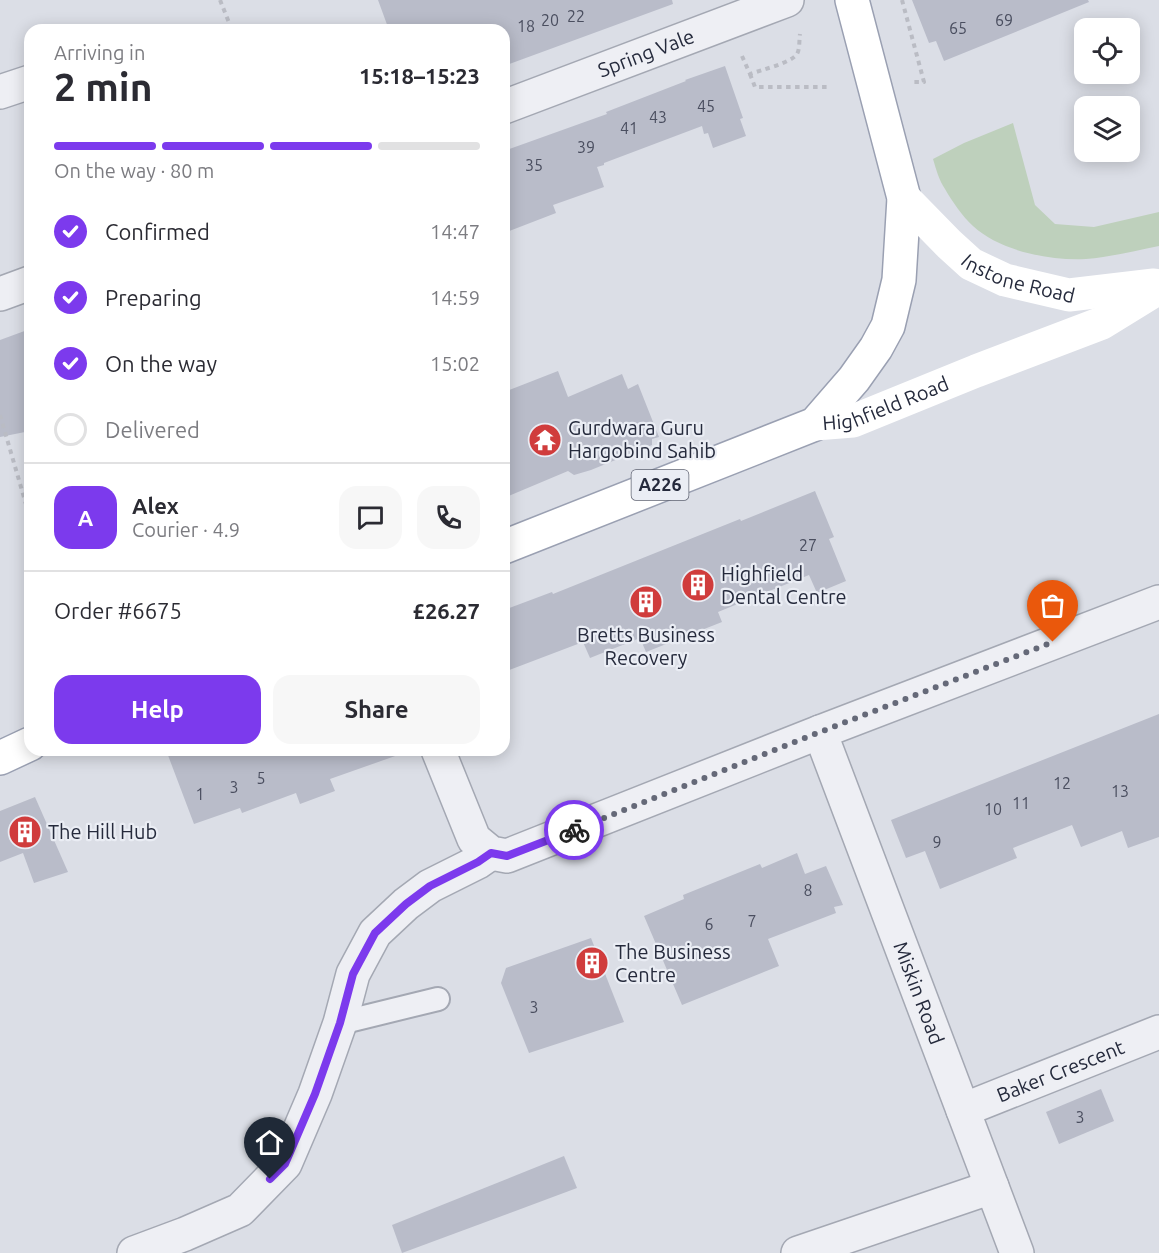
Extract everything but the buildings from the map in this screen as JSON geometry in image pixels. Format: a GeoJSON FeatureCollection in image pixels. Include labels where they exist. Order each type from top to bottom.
{"type":"FeatureCollection","features":[{"type":"Feature","properties":{"kind":"main road","name":"A226"},"geometry":{"type":"LineString","coordinates":[[815,424],[854,379],[876,348],[888,326],[899,280],[904,198],[852,0]]}},
{"type":"Feature","properties":{"kind":"main road","name":"Instone Road"},"geometry":{"type":"LineString","coordinates":[[904,198],[971,264],[1005,280],[1069,295],[1159,286]]}},
{"type":"Feature","properties":{"kind":"main road","name":"Highfield Road"},"geometry":{"type":"LineString","coordinates":[[510,545],[815,424],[853,421],[1102,323],[1159,286]]}},
{"type":"Feature","properties":{"kind":"main road"},"geometry":{"type":"LineString","coordinates":[[0,758],[24,747]]}},
{"type":"Feature","properties":{"kind":"street","name":"Spring Vale"},"geometry":{"type":"LineString","coordinates":[[510,105],[728,22],[795,12]]}},
{"type":"Feature","properties":{"kind":"street"},"geometry":{"type":"LineString","coordinates":[[0,92],[24,84]]}},
{"type":"Feature","properties":{"kind":"street"},"geometry":{"type":"LineString","coordinates":[[0,294],[24,285]]}},
{"type":"Feature","properties":{"kind":"street"},"geometry":{"type":"LineString","coordinates":[[440,756],[474,839],[491,853],[507,856],[820,732],[1159,602]]}},
{"type":"Feature","properties":{"kind":"street","name":"Miskin Road"},"geometry":{"type":"LineString","coordinates":[[820,732],[1017,1253]]}},
{"type":"Feature","properties":{"kind":"street"},"geometry":{"type":"LineString","coordinates":[[134,1253],[240,1210],[285,1164],[315,1094],[340,1023],[353,974],[375,933],[406,904],[430,886],[491,853]]}},
{"type":"Feature","properties":{"kind":"street","name":"Baker Crescent"},"geometry":{"type":"LineString","coordinates":[[963,1110],[1159,1032]]}},
{"type":"Feature","properties":{"kind":"street"},"geometry":{"type":"LineString","coordinates":[[798,1253],[992,1187]]}},
{"type":"Feature","properties":{"kind":"lane"},"geometry":{"type":"LineString","coordinates":[[340,1023],[438,999]]}},
{"type":"Feature","properties":{"kind":"path"},"geometry":{"type":"LineString","coordinates":[[220,0],[230,24]]}},
{"type":"Feature","properties":{"kind":"path"},"geometry":{"type":"LineString","coordinates":[[902,0],[924,82],[912,82]]}},
{"type":"Feature","properties":{"kind":"path"},"geometry":{"type":"LineString","coordinates":[[750,74],[795,56],[798,51],[799,36],[795,12]]}},
{"type":"Feature","properties":{"kind":"path"},"geometry":{"type":"LineString","coordinates":[[728,22],[755,87],[827,87]]}},
{"type":"Feature","properties":{"kind":"path"},"geometry":{"type":"LineString","coordinates":[[0,415],[24,498]]}},
{"type":"Feature","properties":{"kind":"green space"},"geometry":{"type":"Polygon","coordinates":[[[1013,123],[1035,205],[1055,224],[1094,227],[1159,212],[1159,246],[1095,258],[1057,258],[1011,248],[984,235],[973,226],[957,208],[943,186],[933,159],[964,143],[1013,123]]]}},
{"type":"Feature","properties":{"kind":"way so far"},"geometry":{"type":"LineString","coordinates":[[574,830],[1053,642]]}},
{"type":"Feature","properties":{"kind":"place","name":"Gurdwara Guru Hargobind Sahib"},"geometry":{"type":"Point","coordinates":[545,440]}},
{"type":"Feature","properties":{"kind":"place","name":"Highfield Dental Centre"},"geometry":{"type":"Point","coordinates":[698,585]}},
{"type":"Feature","properties":{"kind":"place","name":"Bretts Business Recovery"},"geometry":{"type":"Point","coordinates":[646,602]}},
{"type":"Feature","properties":{"kind":"place","name":"The Hill Hub"},"geometry":{"type":"Point","coordinates":[25,832]}},
{"type":"Feature","properties":{"kind":"place","name":"The Business Centre"},"geometry":{"type":"Point","coordinates":[592,963]}},
{"type":"Feature","properties":{"kind":"route"},"geometry":{"type":"LineString","coordinates":[[270,1179],[285,1164],[315,1094],[340,1023],[353,974],[375,933],[406,904],[430,886],[491,853],[507,856],[574,830]]}}]}
